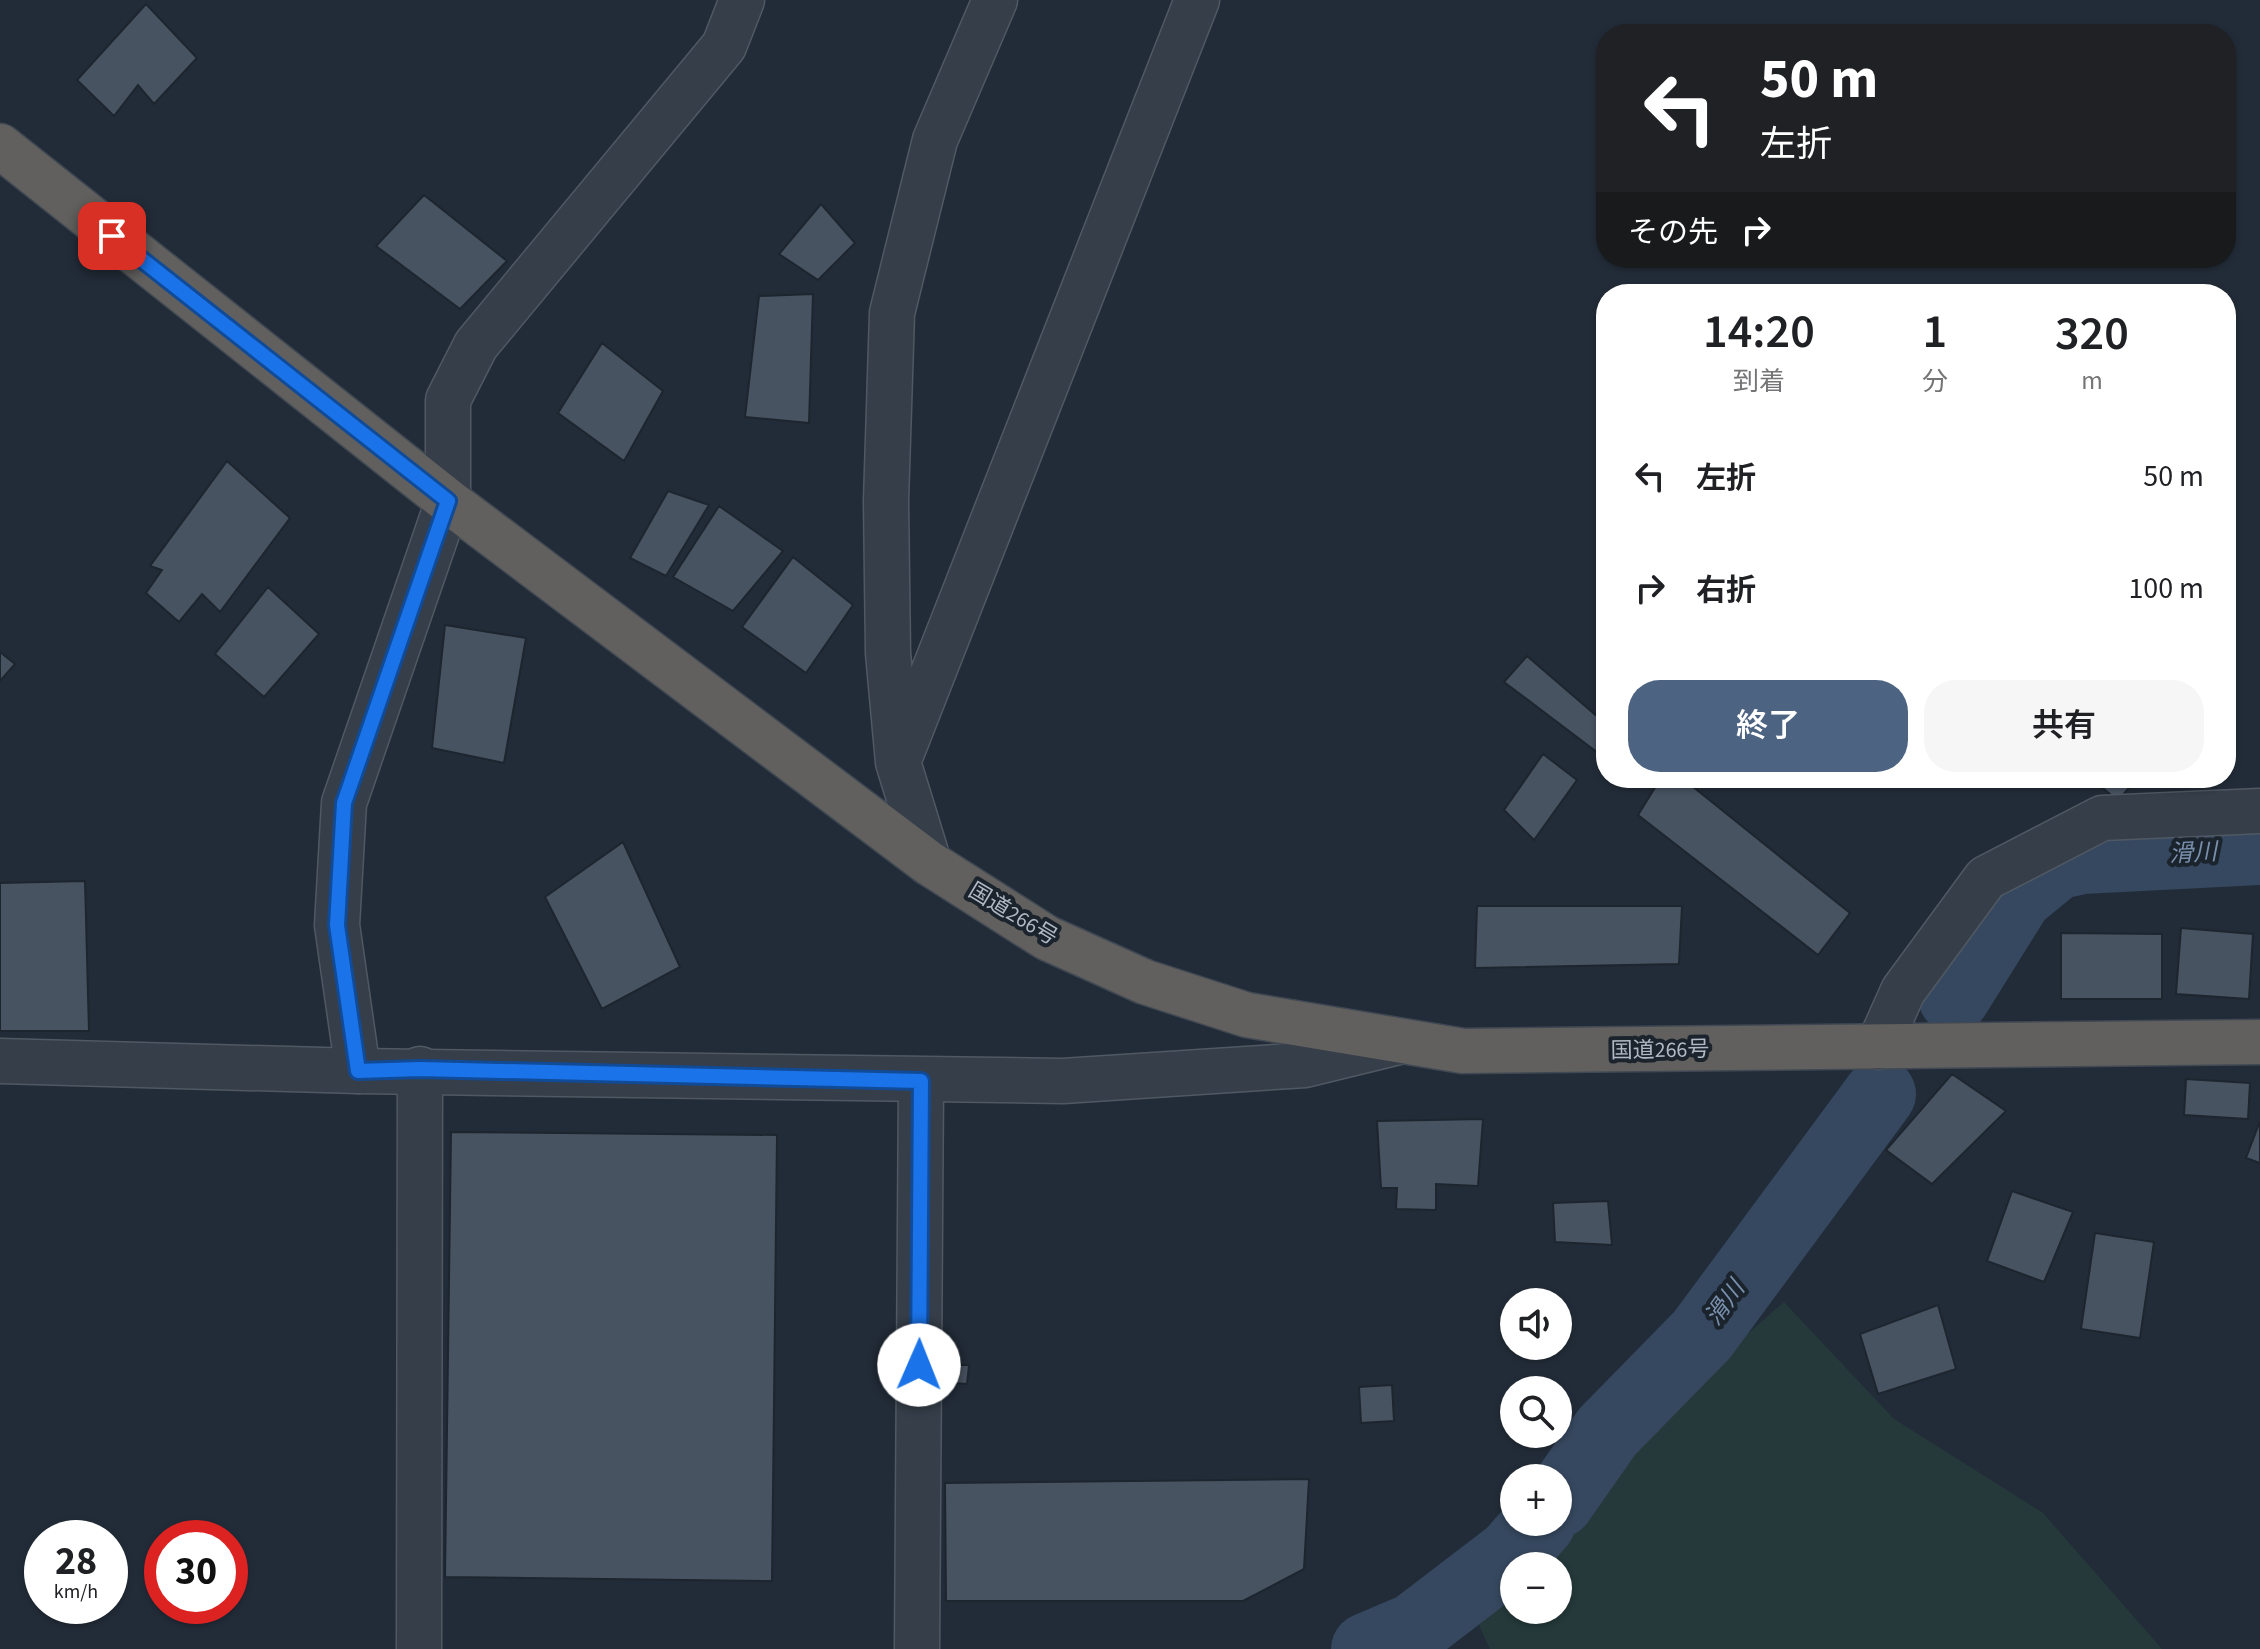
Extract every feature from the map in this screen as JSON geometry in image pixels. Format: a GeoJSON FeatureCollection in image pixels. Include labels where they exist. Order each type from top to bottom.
{"type":"FeatureCollection","features":[{"type":"Feature","properties":{"kind":"highway","name":"国道266号"},"geometry":{"type":"LineString","coordinates":[[0,146],[448,501],[929,863],[1047,938],[1145,982],[1247,1015],[1463,1051],[2260,1042]]}},
{"type":"Feature","properties":{"kind":"street"},"geometry":{"type":"LineString","coordinates":[[358,1071],[337,925],[344,803],[448,501],[448,400],[476,345],[724,46],[742,0]]}},
{"type":"Feature","properties":{"kind":"street"},"geometry":{"type":"LineString","coordinates":[[929,863],[898,762],[888,653],[886,501],[892,313],[935,140],[995,0]]}},
{"type":"Feature","properties":{"kind":"street"},"geometry":{"type":"LineString","coordinates":[[898,762],[1197,0]]}},
{"type":"Feature","properties":{"kind":"street"},"geometry":{"type":"LineString","coordinates":[[1878,1047],[1903,991],[1986,878],[2102,818],[2260,811]]}},
{"type":"Feature","properties":{"kind":"street"},"geometry":{"type":"LineString","coordinates":[[0,1061],[358,1071],[420,1069],[921,1081],[1063,1081],[1305,1065],[1399,1042]]}},
{"type":"Feature","properties":{"kind":"street"},"geometry":{"type":"LineString","coordinates":[[419,1649],[420,1069]]}},
{"type":"Feature","properties":{"kind":"street"},"geometry":{"type":"LineString","coordinates":[[917,1649],[921,1081]]}},
{"type":"Feature","properties":{"kind":"green space"},"geometry":{"type":"Polygon","coordinates":[[[1784,1302],[1894,1419],[2043,1513],[2162,1649],[1490,1649],[1479,1625],[1500,1602],[1500,1624],[1572,1624],[1572,1552],[1545,1552],[1559,1536],[1572,1536],[1572,1521],[1716,1361],[1784,1302]]]}},
{"type":"Feature","properties":{"kind":"building"},"geometry":{"type":"Polygon","coordinates":[[[146,4],[197,58],[154,104],[138,85],[114,116],[77,80],[146,4]]]}},
{"type":"Feature","properties":{"kind":"building"},"geometry":{"type":"Polygon","coordinates":[[[424,195],[507,261],[460,309],[376,246],[424,195]]]}},
{"type":"Feature","properties":{"kind":"building"},"geometry":{"type":"Polygon","coordinates":[[[821,204],[855,243],[818,280],[779,254],[821,204]]]}},
{"type":"Feature","properties":{"kind":"building"},"geometry":{"type":"Polygon","coordinates":[[[813,294],[809,423],[745,417],[759,296],[813,294]]]}},
{"type":"Feature","properties":{"kind":"building"},"geometry":{"type":"Polygon","coordinates":[[[602,343],[663,391],[624,461],[558,413],[602,343]]]}},
{"type":"Feature","properties":{"kind":"building"},"geometry":{"type":"Polygon","coordinates":[[[227,461],[290,518],[220,612],[202,594],[179,622],[146,593],[162,570],[150,566],[227,461]]]}},
{"type":"Feature","properties":{"kind":"building"},"geometry":{"type":"Polygon","coordinates":[[[668,491],[709,505],[666,576],[630,558],[668,491]]]}},
{"type":"Feature","properties":{"kind":"building"},"geometry":{"type":"Polygon","coordinates":[[[719,506],[783,551],[733,611],[673,577],[719,506]]]}},
{"type":"Feature","properties":{"kind":"building"},"geometry":{"type":"Polygon","coordinates":[[[793,557],[853,605],[806,673],[742,627],[793,557]]]}},
{"type":"Feature","properties":{"kind":"building"},"geometry":{"type":"Polygon","coordinates":[[[268,587],[319,634],[264,697],[215,654],[268,587]]]}},
{"type":"Feature","properties":{"kind":"building"},"geometry":{"type":"Polygon","coordinates":[[[445,625],[526,638],[504,763],[432,748],[445,625]]]}},
{"type":"Feature","properties":{"kind":"building"},"geometry":{"type":"Polygon","coordinates":[[[0,652],[15,664],[0,681],[0,652]]]}},
{"type":"Feature","properties":{"kind":"building"},"geometry":{"type":"Polygon","coordinates":[[[1527,656],[1596,715],[1596,751],[1504,682],[1527,656]]]}},
{"type":"Feature","properties":{"kind":"building"},"geometry":{"type":"Polygon","coordinates":[[[1543,754],[1577,780],[1534,840],[1504,810],[1543,754]]]}},
{"type":"Feature","properties":{"kind":"building"},"geometry":{"type":"Polygon","coordinates":[[[1655,788],[1694,788],[1850,913],[1818,955],[1638,815],[1655,788]]]}},
{"type":"Feature","properties":{"kind":"building"},"geometry":{"type":"Polygon","coordinates":[[[2103,788],[2129,788],[2118,801],[2103,788]]]}},
{"type":"Feature","properties":{"kind":"building"},"geometry":{"type":"Polygon","coordinates":[[[623,842],[680,967],[602,1009],[545,897],[623,842]]]}},
{"type":"Feature","properties":{"kind":"building"},"geometry":{"type":"Polygon","coordinates":[[[85,881],[89,1031],[0,1031],[0,883],[85,881]]]}},
{"type":"Feature","properties":{"kind":"building"},"geometry":{"type":"Polygon","coordinates":[[[1477,906],[1682,906],[1679,964],[1475,968],[1477,906]]]}},
{"type":"Feature","properties":{"kind":"building"},"geometry":{"type":"Polygon","coordinates":[[[2181,928],[2253,934],[2249,999],[2176,994],[2181,928]]]}},
{"type":"Feature","properties":{"kind":"building"},"geometry":{"type":"Polygon","coordinates":[[[2061,933],[2162,934],[2162,999],[2061,999],[2061,933]]]}},
{"type":"Feature","properties":{"kind":"building"},"geometry":{"type":"Polygon","coordinates":[[[1952,1074],[2006,1111],[1932,1184],[1886,1150],[1952,1074]]]}},
{"type":"Feature","properties":{"kind":"building"},"geometry":{"type":"Polygon","coordinates":[[[2186,1079],[2250,1083],[2248,1119],[2184,1115],[2186,1079]]]}},
{"type":"Feature","properties":{"kind":"building"},"geometry":{"type":"Polygon","coordinates":[[[1483,1119],[1478,1186],[1436,1184],[1436,1210],[1396,1209],[1397,1188],[1381,1188],[1377,1121],[1483,1119]]]}},
{"type":"Feature","properties":{"kind":"building"},"geometry":{"type":"Polygon","coordinates":[[[2260,1121],[2260,1163],[2246,1158],[2260,1121]]]}},
{"type":"Feature","properties":{"kind":"building"},"geometry":{"type":"Polygon","coordinates":[[[451,1132],[777,1135],[772,1581],[445,1577],[451,1132]]]}},
{"type":"Feature","properties":{"kind":"building"},"geometry":{"type":"Polygon","coordinates":[[[2012,1191],[2073,1212],[2044,1282],[1987,1261],[2012,1191]]]}},
{"type":"Feature","properties":{"kind":"building"},"geometry":{"type":"Polygon","coordinates":[[[1608,1201],[1612,1245],[1555,1242],[1553,1203],[1608,1201]]]}},
{"type":"Feature","properties":{"kind":"building"},"geometry":{"type":"Polygon","coordinates":[[[2095,1233],[2154,1242],[2140,1338],[2081,1329],[2095,1233]]]}},
{"type":"Feature","properties":{"kind":"building"},"geometry":{"type":"Polygon","coordinates":[[[1938,1305],[1956,1369],[1878,1394],[1860,1334],[1938,1305]]]}},
{"type":"Feature","properties":{"kind":"building"},"geometry":{"type":"Polygon","coordinates":[[[941,1365],[969,1365],[967,1384],[940,1382],[941,1365]]]}},
{"type":"Feature","properties":{"kind":"building"},"geometry":{"type":"Polygon","coordinates":[[[1392,1385],[1394,1421],[1361,1423],[1359,1387],[1392,1385]]]}},
{"type":"Feature","properties":{"kind":"building"},"geometry":{"type":"Polygon","coordinates":[[[1309,1479],[1304,1569],[1243,1601],[946,1601],[945,1483],[1309,1479]]]}},
{"type":"Feature","properties":{"kind":"waterway","name":"滑川"},"geometry":{"type":"LineString","coordinates":[[1954,997],[2017,896],[2056,864],[2082,858],[2260,849]]}},
{"type":"Feature","properties":{"kind":"waterway","name":"滑川"},"geometry":{"type":"LineString","coordinates":[[1572,1482],[1607,1432],[1702,1335],[1880,1094]]}},
{"type":"Feature","properties":{"kind":"waterway","name":"滑川"},"geometry":{"type":"LineString","coordinates":[[1367,1649],[1414,1629],[1512,1554],[1528,1536]]}},
{"type":"Feature","properties":{"kind":"route"},"geometry":{"type":"LineString","coordinates":[[112,236],[448,501],[344,803],[337,925],[358,1071],[420,1069],[921,1081],[919,1365]]}}]}
